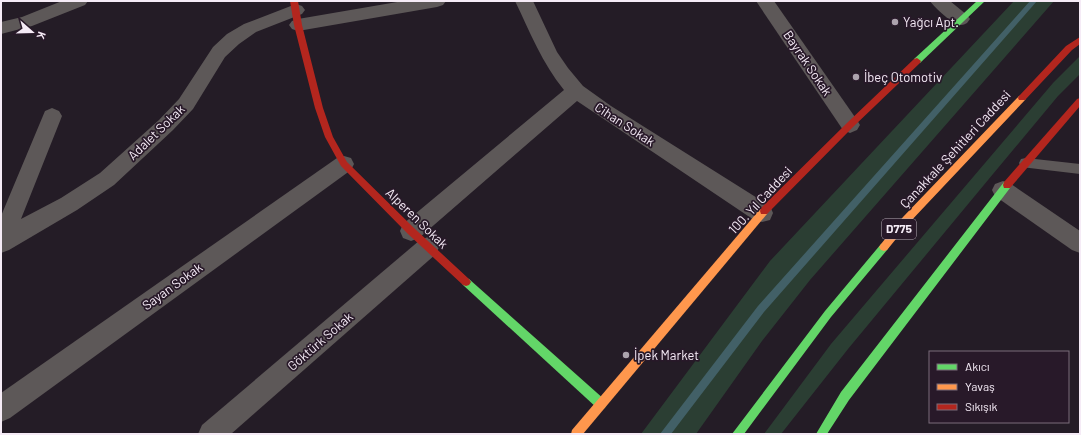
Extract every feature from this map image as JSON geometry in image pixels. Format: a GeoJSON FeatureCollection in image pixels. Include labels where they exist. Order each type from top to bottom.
{"type":"FeatureCollection","features":[{"type":"Feature","properties":{"kind":"street"},"geometry":{"type":"LineString","coordinates":[[1,28],[26,22],[79,1]]}},
{"type":"Feature","properties":{"kind":"street","name":"Adalet Sokak"},"geometry":{"type":"LineString","coordinates":[[2,242],[69,204],[107,179],[166,125],[186,104],[219,52],[233,39],[250,28],[296,12],[437,1]]}},
{"type":"Feature","properties":{"kind":"street","name":"Cihan Sokak"},"geometry":{"type":"LineString","coordinates":[[524,1],[549,54],[560,72],[576,92],[762,213]]}},
{"type":"Feature","properties":{"kind":"street","name":"Bayrak Sokak"},"geometry":{"type":"LineString","coordinates":[[765,1],[850,125]]}},
{"type":"Feature","properties":{"kind":"street"},"geometry":{"type":"LineString","coordinates":[[940,1],[961,19]]}},
{"type":"Feature","properties":{"kind":"street","name":"100. Yıl Caddesi"},"geometry":{"type":"LineString","coordinates":[[576,434],[762,213],[850,125],[981,1]]}},
{"type":"Feature","properties":{"kind":"street","name":"Alperen Sokak"},"geometry":{"type":"LineString","coordinates":[[296,12],[319,108],[329,138],[344,164],[420,239],[601,404]]}},
{"type":"Feature","properties":{"kind":"street","name":"Çanakkale Şehitleri Caddesi"},"geometry":{"type":"LineString","coordinates":[[737,434],[828,314],[906,220],[1069,48],[1080,40]]}},
{"type":"Feature","properties":{"kind":"street","name":"Göktürk Sokak"},"geometry":{"type":"LineString","coordinates":[[211,434],[576,92]]}},
{"type":"Feature","properties":{"kind":"street"},"geometry":{"type":"LineString","coordinates":[[821,434],[845,396],[1003,190],[1080,101]]}},
{"type":"Feature","properties":{"kind":"street"},"geometry":{"type":"LineString","coordinates":[[2,242],[52,116]]}},
{"type":"Feature","properties":{"kind":"street","name":"Sayan Sokak"},"geometry":{"type":"LineString","coordinates":[[1,409],[344,164]]}},
{"type":"Feature","properties":{"kind":"street"},"geometry":{"type":"LineString","coordinates":[[1003,190],[1080,242]]}},
{"type":"Feature","properties":{"kind":"lane"},"geometry":{"type":"LineString","coordinates":[[1026,164],[1080,169]]}},
{"type":"Feature","properties":{"kind":"green space"},"geometry":{"type":"Polygon","coordinates":[[[1014,1],[1054,1],[810,280],[762,341],[696,434],[641,434],[770,261],[1014,1]]]}},
{"type":"Feature","properties":{"kind":"green space"},"geometry":{"type":"Polygon","coordinates":[[[1080,56],[1080,74],[1058,96],[993,174],[848,349],[781,434],[764,434],[831,344],[1053,83],[1080,56]]]}},
{"type":"Feature","properties":{"kind":"waterway"},"geometry":{"type":"LineString","coordinates":[[665,434],[761,309],[1034,1]]}},
{"type":"Feature","properties":{"kind":"traffic: fast"},"geometry":{"type":"LineString","coordinates":[[917,61],[981,1]]}},
{"type":"Feature","properties":{"kind":"traffic: fast"},"geometry":{"type":"LineString","coordinates":[[821,434],[845,396],[1007,185]]}},
{"type":"Feature","properties":{"kind":"traffic: fast"},"geometry":{"type":"LineString","coordinates":[[737,434],[828,314],[884,247]]}},
{"type":"Feature","properties":{"kind":"traffic: fast"},"geometry":{"type":"LineString","coordinates":[[466,282],[601,404]]}},
{"type":"Feature","properties":{"kind":"traffic: slow"},"geometry":{"type":"LineString","coordinates":[[884,247],[906,220],[1022,98]]}},
{"type":"Feature","properties":{"kind":"traffic: slow"},"geometry":{"type":"LineString","coordinates":[[576,434],[764,211]]}},
{"type":"Feature","properties":{"kind":"traffic: jam"},"geometry":{"type":"LineString","coordinates":[[294,1],[298,25],[319,108],[329,137],[344,164],[411,231],[466,282]]}},
{"type":"Feature","properties":{"kind":"traffic: jam"},"geometry":{"type":"LineString","coordinates":[[1022,98],[1069,48],[1080,40]]}},
{"type":"Feature","properties":{"kind":"traffic: jam"},"geometry":{"type":"LineString","coordinates":[[764,211],[850,125],[917,61]]}},
{"type":"Feature","properties":{"kind":"traffic: jam"},"geometry":{"type":"LineString","coordinates":[[1007,185],[1080,101]]}},
{"type":"Feature","properties":{"kind":"place","name":"Yağcı Apt."},"geometry":{"type":"Point","coordinates":[895,22]}},
{"type":"Feature","properties":{"kind":"place","name":"İbeç Otomotiv"},"geometry":{"type":"Point","coordinates":[856,77]}},
{"type":"Feature","properties":{"kind":"place","name":"İpek Market"},"geometry":{"type":"Point","coordinates":[626,355]}}]}
